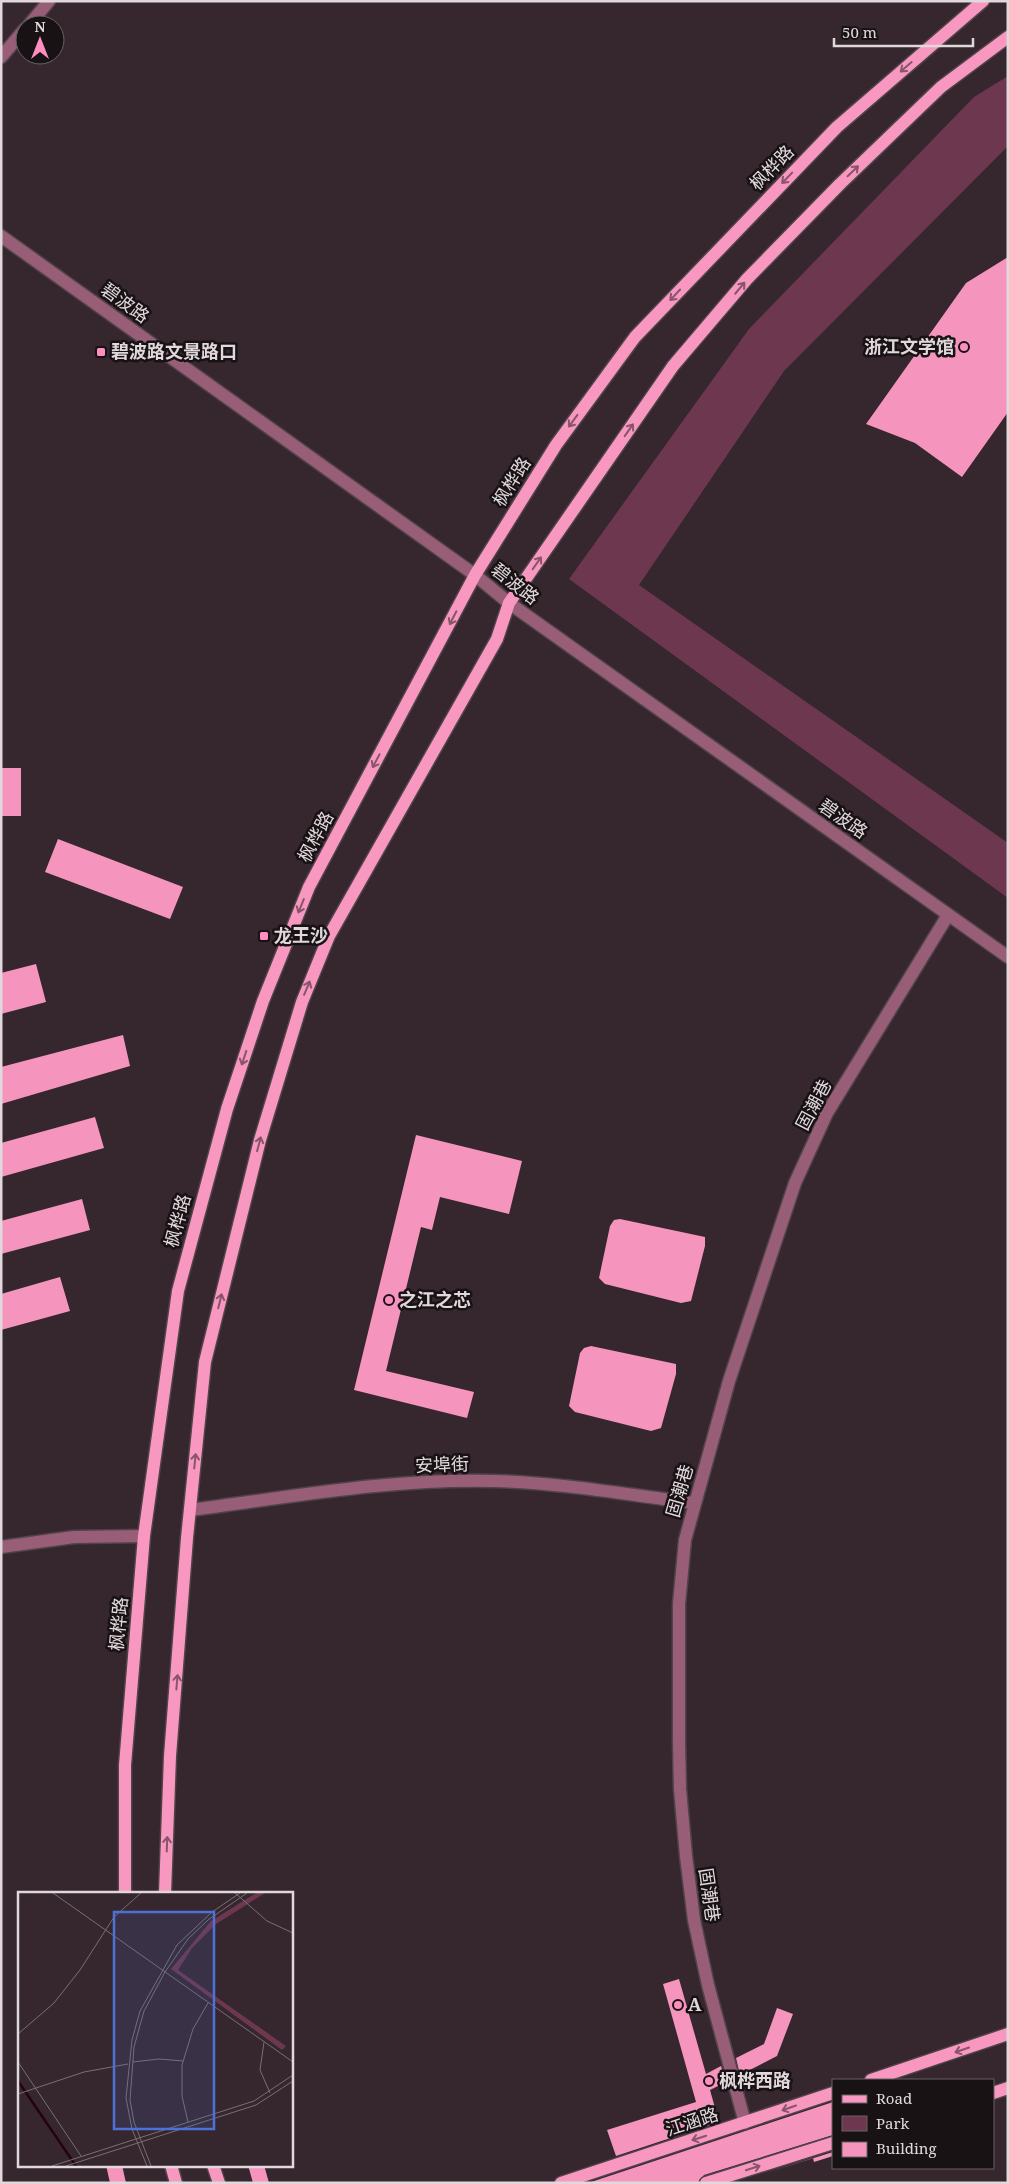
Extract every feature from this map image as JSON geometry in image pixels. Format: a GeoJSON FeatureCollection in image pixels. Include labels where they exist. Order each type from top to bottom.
{"type":"FeatureCollection","features":[{"type":"Feature","properties":{"kind":"main road","name":"枫桦路"},"geometry":{"type":"LineString","coordinates":[[125,1892],[125,1765],[144,1536],[178,1291],[227,1109],[263,1001],[309,887],[475,575],[556,445],[635,338],[837,127],[983,1]]}},
{"type":"Feature","properties":{"kind":"main road"},"geometry":{"type":"LineString","coordinates":[[165,1892],[170,1756],[190,1510],[205,1362],[260,1140],[302,1002],[329,936],[497,639],[509,603],[674,366],[747,279],[840,184],[940,88],[1008,38]]}},
{"type":"Feature","properties":{"kind":"main road"},"geometry":{"type":"LineString","coordinates":[[874,2079],[1008,2034]]}},
{"type":"Feature","properties":{"kind":"main road"},"geometry":{"type":"LineString","coordinates":[[994,2093],[1008,2088]]}},
{"type":"Feature","properties":{"kind":"main road","name":"江涵路"},"geometry":{"type":"LineString","coordinates":[[561,2183],[832,2093]]}},
{"type":"Feature","properties":{"kind":"main road"},"geometry":{"type":"LineString","coordinates":[[706,2183],[832,2143]]}},
{"type":"Feature","properties":{"kind":"main road"},"geometry":{"type":"LineString","coordinates":[[171,2166],[176,2183]]}},
{"type":"Feature","properties":{"kind":"main road"},"geometry":{"type":"LineString","coordinates":[[213,2166],[219,2183]]}},
{"type":"Feature","properties":{"kind":"street"},"geometry":{"type":"LineString","coordinates":[[38,15],[50,1]]}},
{"type":"Feature","properties":{"kind":"street"},"geometry":{"type":"LineString","coordinates":[[1,57],[15,41]]}},
{"type":"Feature","properties":{"kind":"street","name":"碧波路"},"geometry":{"type":"LineString","coordinates":[[1,236],[475,575],[509,603],[1008,957]]}},
{"type":"Feature","properties":{"kind":"street","name":"固潮巷"},"geometry":{"type":"LineString","coordinates":[[745,2123],[708,1985],[694,1920],[680,1789],[678,1604],[685,1540],[729,1381],[795,1183],[827,1113],[948,915]]}},
{"type":"Feature","properties":{"kind":"street","name":"安埠街"},"geometry":{"type":"LineString","coordinates":[[190,1510],[370,1487],[453,1481],[496,1481],[558,1486],[695,1503]]}},
{"type":"Feature","properties":{"kind":"street"},"geometry":{"type":"LineString","coordinates":[[1,1546],[74,1538],[144,1536]]}},
{"type":"Feature","properties":{"kind":"green space"},"geometry":{"type":"Polygon","coordinates":[[[1008,76],[1008,146],[784,371],[639,585],[1008,843],[1008,898],[569,579],[749,329],[974,97],[1008,76]]]}},
{"type":"Feature","properties":{"kind":"building","name":"浙江文学馆"},"geometry":{"type":"Polygon","coordinates":[[[1008,257],[1008,412],[962,477],[915,443],[866,424],[966,283],[1008,257]]]}},
{"type":"Feature","properties":{"kind":"building"},"geometry":{"type":"Polygon","coordinates":[[[1,768],[21,768],[21,816],[1,816],[1,768]]]}},
{"type":"Feature","properties":{"kind":"building"},"geometry":{"type":"Polygon","coordinates":[[[58,839],[183,887],[170,919],[45,872],[58,839]]]}},
{"type":"Feature","properties":{"kind":"building"},"geometry":{"type":"Polygon","coordinates":[[[36,964],[46,1002],[1,1014],[1,973],[36,964]]]}},
{"type":"Feature","properties":{"kind":"building"},"geometry":{"type":"Polygon","coordinates":[[[123,1035],[130,1066],[1,1104],[1,1067],[123,1035]]]}},
{"type":"Feature","properties":{"kind":"building"},"geometry":{"type":"Polygon","coordinates":[[[95,1117],[104,1148],[1,1177],[1,1143],[95,1117]]]}},
{"type":"Feature","properties":{"kind":"building","name":"之江之芯"},"geometry":{"type":"Polygon","coordinates":[[[416,1135],[522,1161],[509,1214],[440,1197],[432,1230],[421,1227],[386,1371],[474,1392],[467,1418],[354,1390],[416,1135]]]}},
{"type":"Feature","properties":{"kind":"building"},"geometry":{"type":"Polygon","coordinates":[[[82,1199],[90,1230],[1,1254],[1,1221],[82,1199]]]}},
{"type":"Feature","properties":{"kind":"building"},"geometry":{"type":"Polygon","coordinates":[[[620,1219],[705,1237],[705,1246],[691,1301],[681,1303],[605,1284],[599,1278],[610,1226],[614,1220],[620,1219]]]}},
{"type":"Feature","properties":{"kind":"building"},"geometry":{"type":"Polygon","coordinates":[[[60,1277],[70,1311],[1,1330],[1,1294],[60,1277]]]}},
{"type":"Feature","properties":{"kind":"building"},"geometry":{"type":"Polygon","coordinates":[[[591,1346],[676,1364],[676,1374],[661,1428],[651,1431],[575,1412],[569,1406],[580,1353],[584,1348],[591,1346]]]}},
{"type":"Feature","properties":{"kind":"building"},"geometry":{"type":"Polygon","coordinates":[[[679,1979],[706,2074],[721,2066],[726,2082],[710,2090],[719,2122],[616,2156],[607,2130],[696,2102],[663,1984],[679,1979]]]}},
{"type":"Feature","properties":{"kind":"building"},"geometry":{"type":"Polygon","coordinates":[[[777,2008],[793,2014],[777,2056],[740,2075],[736,2058],[764,2044],[777,2008]]]}},
{"type":"Feature","properties":{"kind":"building"},"geometry":{"type":"Polygon","coordinates":[[[832,2102],[832,2135],[704,2175],[698,2183],[588,2183],[832,2102]]]}},
{"type":"Feature","properties":{"kind":"building"},"geometry":{"type":"Polygon","coordinates":[[[832,2152],[832,2156],[814,2162],[813,2158],[832,2152]]]}},
{"type":"Feature","properties":{"kind":"building"},"geometry":{"type":"Polygon","coordinates":[[[106,2166],[122,2166],[126,2183],[110,2183],[106,2166]]]}},
{"type":"Feature","properties":{"kind":"building"},"geometry":{"type":"Polygon","coordinates":[[[248,2166],[264,2166],[269,2183],[253,2183],[248,2166]]]}},
{"type":"Feature","properties":{"kind":"place","name":"浙江文学馆"},"geometry":{"type":"Point","coordinates":[964,347]}},
{"type":"Feature","properties":{"kind":"place","name":"碧波路文景路口"},"geometry":{"type":"Point","coordinates":[101,352]}},
{"type":"Feature","properties":{"kind":"place","name":"龙王沙"},"geometry":{"type":"Point","coordinates":[264,936]}},
{"type":"Feature","properties":{"kind":"place","name":"之江之芯"},"geometry":{"type":"Point","coordinates":[389,1300]}},
{"type":"Feature","properties":{"kind":"place","name":"A"},"geometry":{"type":"Point","coordinates":[678,2005]}},
{"type":"Feature","properties":{"kind":"place","name":"枫桦西路"},"geometry":{"type":"Point","coordinates":[709,2081]}}]}
